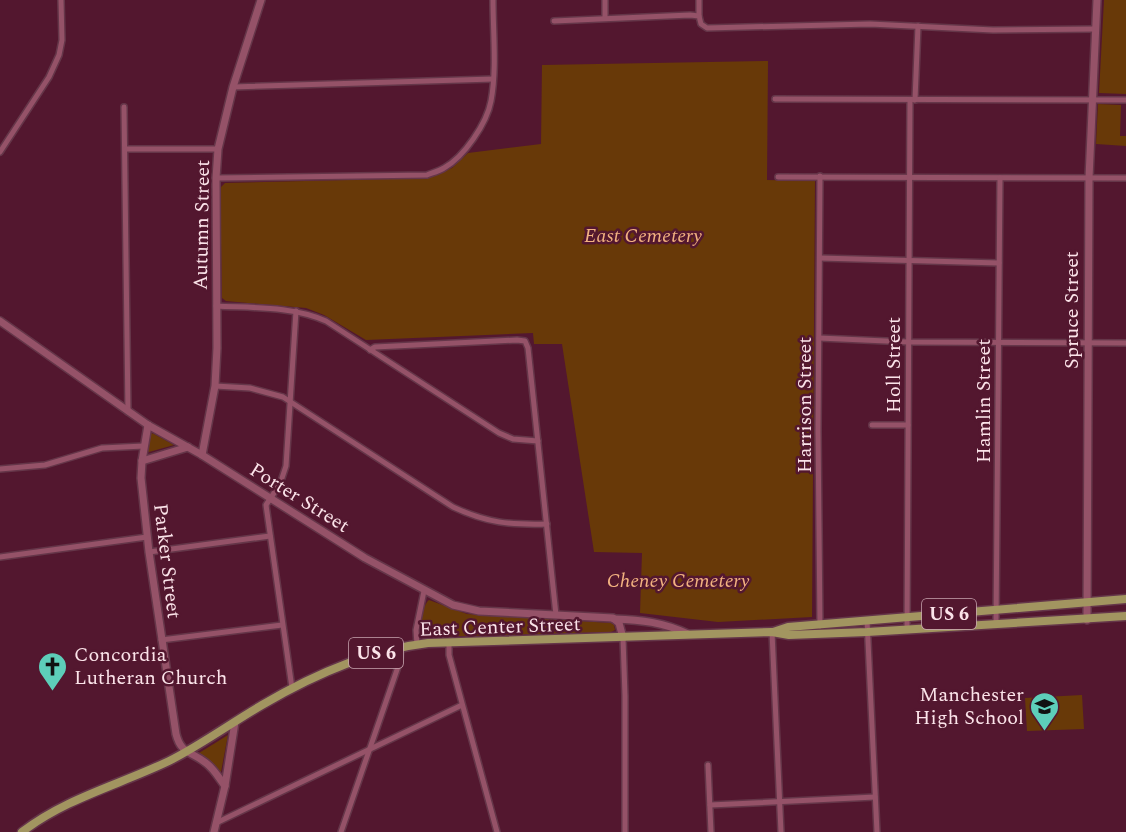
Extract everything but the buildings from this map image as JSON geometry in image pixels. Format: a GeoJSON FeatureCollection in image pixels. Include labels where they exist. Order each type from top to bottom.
{"type":"FeatureCollection","features":[{"type":"Feature","properties":{"kind":"main road","name":"East Center Street"},"geometry":{"type":"LineString","coordinates":[[22,832],[69,802],[185,752],[292,688],[367,656],[401,647],[448,643],[772,632],[789,635],[867,620],[1126,599]]}},
{"type":"Feature","properties":{"kind":"main road","name":"East Center Street"},"geometry":{"type":"LineString","coordinates":[[820,629],[867,632],[1126,616]]}},
{"type":"Feature","properties":{"kind":"street"},"geometry":{"type":"LineString","coordinates":[[1,147],[49,77],[59,56],[62,40],[61,0]]}},
{"type":"Feature","properties":{"kind":"street","name":"Autumn Street"},"geometry":{"type":"LineString","coordinates":[[202,455],[215,386],[218,148],[233,87],[261,0]]}},
{"type":"Feature","properties":{"kind":"street"},"geometry":{"type":"LineString","coordinates":[[216,178],[427,175],[445,167],[475,136],[491,102],[492,0]]}},
{"type":"Feature","properties":{"kind":"street"},"geometry":{"type":"LineString","coordinates":[[605,0],[605,18]]}},
{"type":"Feature","properties":{"kind":"street"},"geometry":{"type":"LineString","coordinates":[[699,0],[701,24],[707,28],[870,24],[993,30],[1096,29]]}},
{"type":"Feature","properties":{"kind":"street","name":"Spruce Street"},"geometry":{"type":"LineString","coordinates":[[1087,620],[1089,178],[1097,0]]}},
{"type":"Feature","properties":{"kind":"street"},"geometry":{"type":"LineString","coordinates":[[554,21],[699,16]]}},
{"type":"Feature","properties":{"kind":"street","name":"Holl Street"},"geometry":{"type":"LineString","coordinates":[[907,630],[910,177],[918,26]]}},
{"type":"Feature","properties":{"kind":"street"},"geometry":{"type":"LineString","coordinates":[[233,87],[493,79]]}},
{"type":"Feature","properties":{"kind":"street"},"geometry":{"type":"LineString","coordinates":[[775,99],[1126,100]]}},
{"type":"Feature","properties":{"kind":"street"},"geometry":{"type":"LineString","coordinates":[[124,107],[128,412]]}},
{"type":"Feature","properties":{"kind":"street"},"geometry":{"type":"LineString","coordinates":[[126,149],[218,148]]}},
{"type":"Feature","properties":{"kind":"street","name":"Harrison Street"},"geometry":{"type":"LineString","coordinates":[[820,176],[820,629]]}},
{"type":"Feature","properties":{"kind":"street"},"geometry":{"type":"LineString","coordinates":[[778,177],[1126,178]]}},
{"type":"Feature","properties":{"kind":"street","name":"Hamlin Street"},"geometry":{"type":"LineString","coordinates":[[996,625],[1000,178]]}},
{"type":"Feature","properties":{"kind":"street"},"geometry":{"type":"LineString","coordinates":[[820,258],[999,263]]}},
{"type":"Feature","properties":{"kind":"street"},"geometry":{"type":"LineString","coordinates":[[216,306],[296,311],[326,321],[499,433],[513,439],[538,441]]}},
{"type":"Feature","properties":{"kind":"street"},"geometry":{"type":"LineString","coordinates":[[292,688],[266,505],[280,484],[286,466],[296,311]]}},
{"type":"Feature","properties":{"kind":"street","name":"Porter Street"},"geometry":{"type":"LineString","coordinates":[[0,321],[128,412],[202,455],[365,558],[424,591],[465,609],[613,618],[663,624],[693,636]]}},
{"type":"Feature","properties":{"kind":"street"},"geometry":{"type":"LineString","coordinates":[[819,338],[908,342],[1126,343]]}},
{"type":"Feature","properties":{"kind":"street"},"geometry":{"type":"LineString","coordinates":[[370,350],[375,347],[525,341],[528,348],[556,615]]}},
{"type":"Feature","properties":{"kind":"street"},"geometry":{"type":"LineString","coordinates":[[215,386],[250,388],[291,401],[453,507],[503,524],[547,524]]}},
{"type":"Feature","properties":{"kind":"street","name":"Parker Street"},"geometry":{"type":"LineString","coordinates":[[148,424],[141,478],[147,537],[176,734],[179,745],[185,752]]}},
{"type":"Feature","properties":{"kind":"street"},"geometry":{"type":"LineString","coordinates":[[872,425],[908,425]]}},
{"type":"Feature","properties":{"kind":"street"},"geometry":{"type":"LineString","coordinates":[[0,469],[45,465],[102,448],[144,446]]}},
{"type":"Feature","properties":{"kind":"street"},"geometry":{"type":"LineString","coordinates":[[142,461],[188,447]]}},
{"type":"Feature","properties":{"kind":"street"},"geometry":{"type":"LineString","coordinates":[[149,552],[270,536]]}},
{"type":"Feature","properties":{"kind":"street"},"geometry":{"type":"LineString","coordinates":[[0,557],[147,537]]}},
{"type":"Feature","properties":{"kind":"street"},"geometry":{"type":"LineString","coordinates":[[417,645],[416,630],[424,591]]}},
{"type":"Feature","properties":{"kind":"street"},"geometry":{"type":"LineString","coordinates":[[613,618],[619,623],[623,638],[625,832]]}},
{"type":"Feature","properties":{"kind":"street"},"geometry":{"type":"LineString","coordinates":[[867,620],[877,832]]}},
{"type":"Feature","properties":{"kind":"street"},"geometry":{"type":"LineString","coordinates":[[161,640],[282,625]]}},
{"type":"Feature","properties":{"kind":"street"},"geometry":{"type":"LineString","coordinates":[[772,632],[781,832]]}},
{"type":"Feature","properties":{"kind":"street"},"geometry":{"type":"LineString","coordinates":[[448,643],[449,655],[497,832]]}},
{"type":"Feature","properties":{"kind":"street"},"geometry":{"type":"LineString","coordinates":[[341,832],[400,661],[401,647]]}},
{"type":"Feature","properties":{"kind":"street"},"geometry":{"type":"LineString","coordinates":[[216,823],[462,705]]}},
{"type":"Feature","properties":{"kind":"street"},"geometry":{"type":"LineString","coordinates":[[214,832],[225,786],[235,722]]}},
{"type":"Feature","properties":{"kind":"street"},"geometry":{"type":"LineString","coordinates":[[185,752],[207,764],[225,786]]}},
{"type":"Feature","properties":{"kind":"street"},"geometry":{"type":"LineString","coordinates":[[708,765],[711,832]]}},
{"type":"Feature","properties":{"kind":"street"},"geometry":{"type":"LineString","coordinates":[[710,806],[875,797]]}},
{"type":"Feature","properties":{"kind":"green space"},"geometry":{"type":"Polygon","coordinates":[[[1104,0],[1126,0],[1126,94],[1099,93],[1104,0]]]}},
{"type":"Feature","properties":{"kind":"green space","name":"East Cemetery"},"geometry":{"type":"Polygon","coordinates":[[[768,61],[767,180],[815,181],[812,617],[718,622],[640,613],[642,553],[594,552],[562,344],[534,344],[533,333],[366,340],[324,315],[306,308],[226,301],[222,298],[220,188],[225,183],[429,178],[452,168],[468,153],[541,144],[542,65],[768,61]]]}},
{"type":"Feature","properties":{"kind":"green space"},"geometry":{"type":"Polygon","coordinates":[[[1098,104],[1121,105],[1120,136],[1126,136],[1126,146],[1096,144],[1098,104]]]}},
{"type":"Feature","properties":{"kind":"green space"},"geometry":{"type":"Polygon","coordinates":[[[151,433],[154,434],[174,445],[147,451],[151,433]]]}},
{"type":"Feature","properties":{"kind":"green space"},"geometry":{"type":"Polygon","coordinates":[[[429,600],[467,614],[611,623],[615,630],[611,632],[424,637],[422,618],[429,600]]]}},
{"type":"Feature","properties":{"kind":"green space"},"geometry":{"type":"Polygon","coordinates":[[[1082,695],[1084,729],[1027,731],[1025,698],[1082,695]]]}},
{"type":"Feature","properties":{"kind":"green space"},"geometry":{"type":"Polygon","coordinates":[[[228,735],[221,772],[220,772],[199,753],[228,735]]]}},
{"type":"Feature","properties":{"kind":"place","name":"Concordia Lutheran Church"},"geometry":{"type":"Point","coordinates":[53,692]}},
{"type":"Feature","properties":{"kind":"place","name":"Manchester High School"},"geometry":{"type":"Point","coordinates":[1045,732]}},
{"type":"Feature","properties":{"kind":"park label","name":"Cheney Cemetery"},"geometry":{"type":"Point","coordinates":[678,580]}}]}
